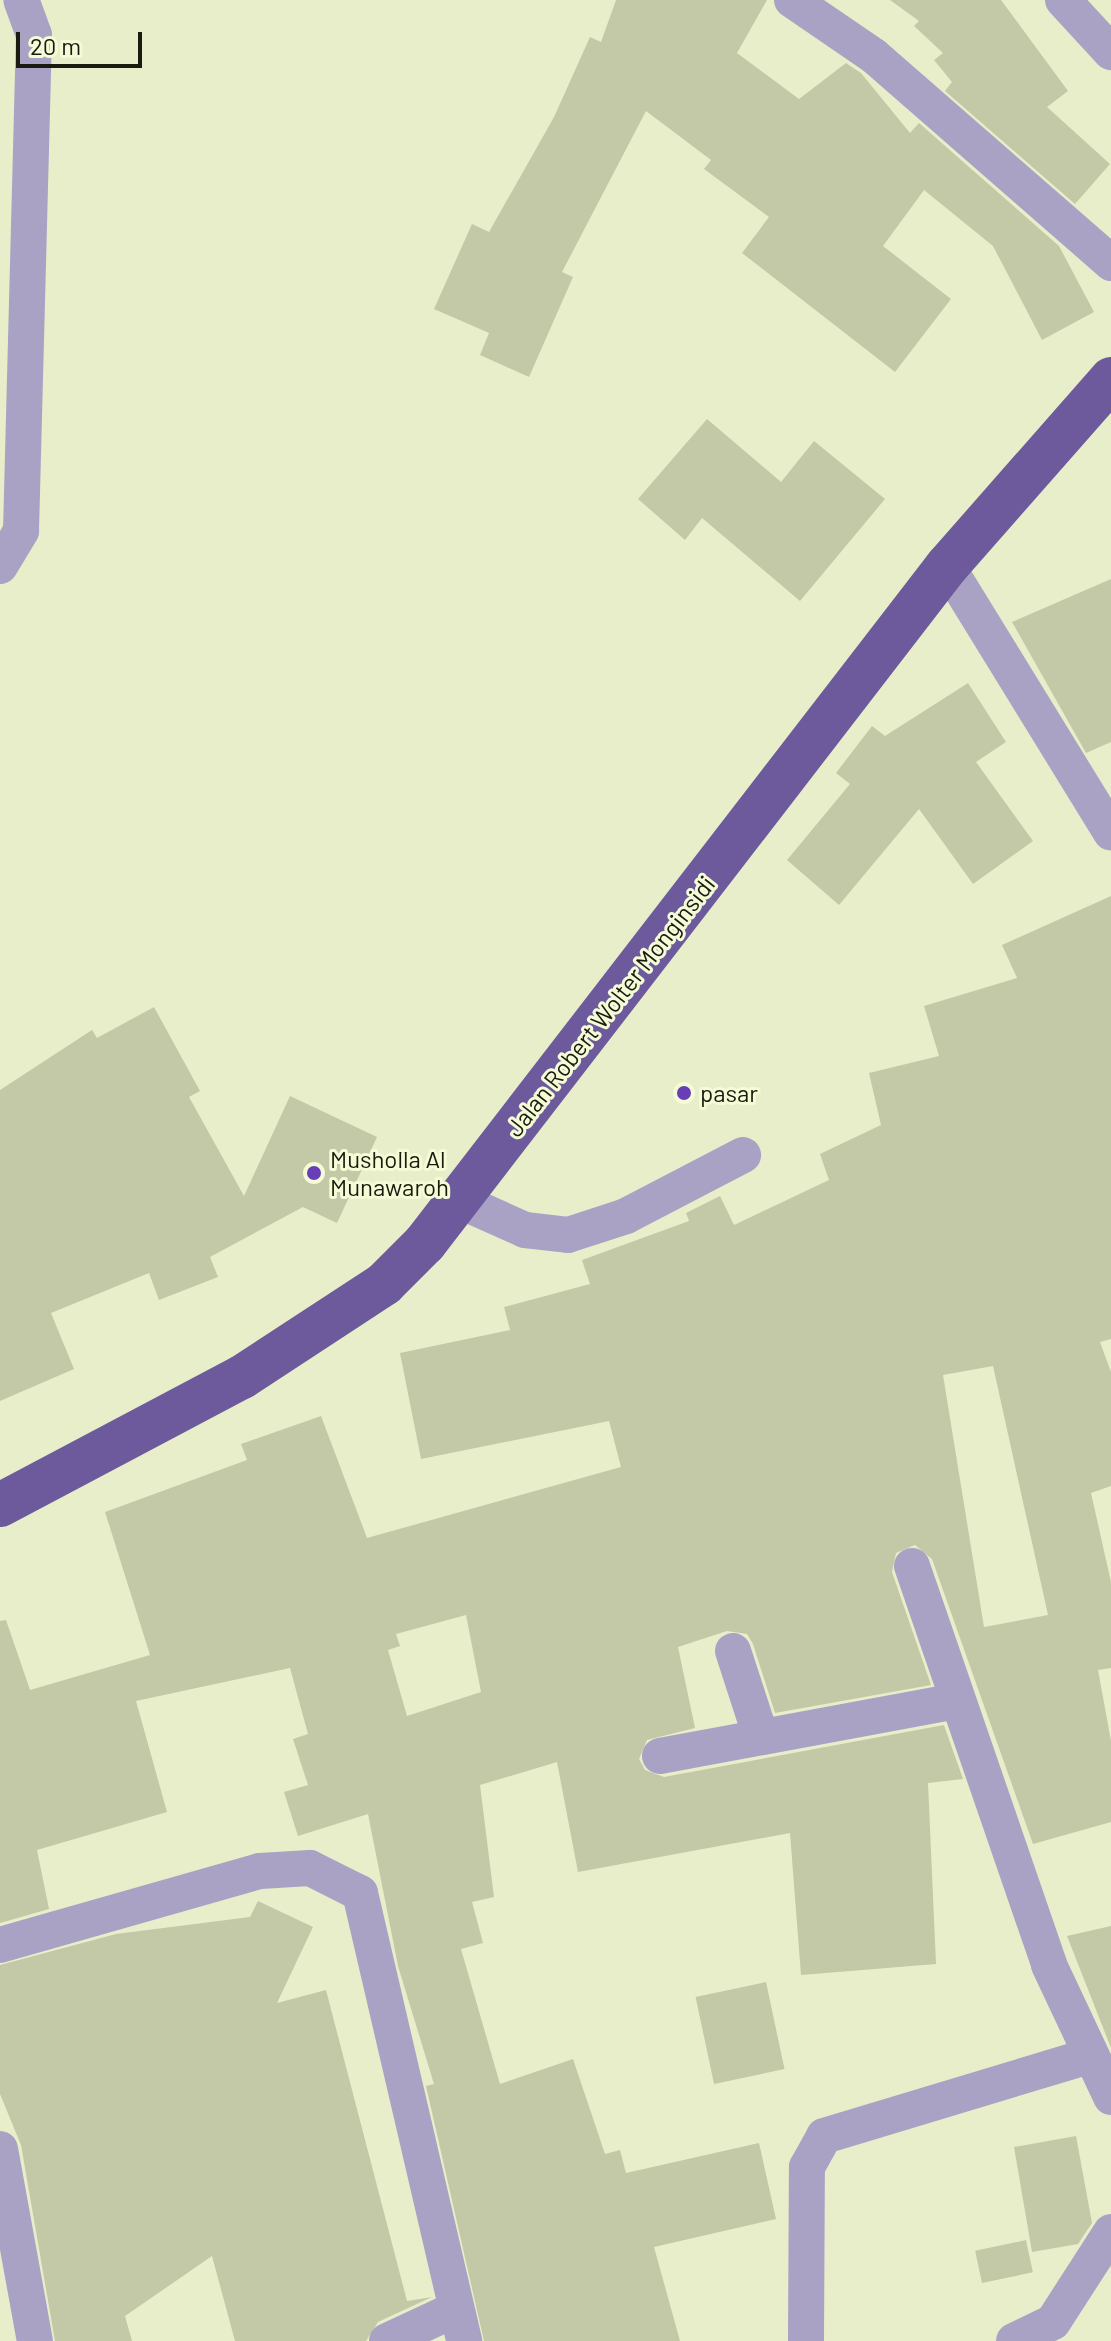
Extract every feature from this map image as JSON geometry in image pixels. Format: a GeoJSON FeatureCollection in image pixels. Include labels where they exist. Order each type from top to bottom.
{"type":"FeatureCollection","features":[{"type":"Feature","properties":{"kind":"highway","name":"Jalan Robert Wolter Monginsidi"},"geometry":{"type":"LineString","coordinates":[[0,1505],[343,1315],[384,1284],[458,1200],[947,566],[1111,379]]}},
{"type":"Feature","properties":{"kind":"street"},"geometry":{"type":"LineString","coordinates":[[0,566],[21,531],[34,35],[21,0]]}},
{"type":"Feature","properties":{"kind":"street"},"geometry":{"type":"LineString","coordinates":[[792,0],[874,56],[1111,263]]}},
{"type":"Feature","properties":{"kind":"street"},"geometry":{"type":"LineString","coordinates":[[1063,0],[1111,52]]}},
{"type":"Feature","properties":{"kind":"street"},"geometry":{"type":"LineString","coordinates":[[947,566],[1111,833]]}},
{"type":"Feature","properties":{"kind":"street"},"geometry":{"type":"LineString","coordinates":[[458,1200],[525,1230],[568,1235],[626,1216],[743,1155]]}},
{"type":"Feature","properties":{"kind":"street"},"geometry":{"type":"LineString","coordinates":[[912,1566],[1049,1965],[1089,2056],[1111,2097]]}},
{"type":"Feature","properties":{"kind":"street"},"geometry":{"type":"LineString","coordinates":[[733,1651],[761,1737]]}},
{"type":"Feature","properties":{"kind":"street"},"geometry":{"type":"LineString","coordinates":[[660,1756],[958,1701]]}},
{"type":"Feature","properties":{"kind":"street"},"geometry":{"type":"LineString","coordinates":[[0,1945],[260,1871],[310,1868],[360,1893],[459,2325],[387,2341]]}},
{"type":"Feature","properties":{"kind":"street"},"geometry":{"type":"LineString","coordinates":[[806,2341],[807,2167],[824,2136],[1089,2056]]}},
{"type":"Feature","properties":{"kind":"street"},"geometry":{"type":"LineString","coordinates":[[0,2149],[35,2341]]}},
{"type":"Feature","properties":{"kind":"street"},"geometry":{"type":"LineString","coordinates":[[1014,2341],[1055,2332],[1111,2232]]}},
{"type":"Feature","properties":{"kind":"building"},"geometry":{"type":"Polygon","coordinates":[[[616,0],[767,0],[737,53],[799,99],[846,63],[861,73],[910,133],[919,123],[1059,246],[1094,312],[1042,340],[993,246],[924,190],[883,246],[951,299],[895,372],[742,253],[769,217],[704,169],[711,160],[646,111],[562,272],[573,277],[529,377],[480,355],[489,333],[434,309],[472,224],[489,232],[554,117],[590,37],[601,42],[616,0]]]}},
{"type":"Feature","properties":{"kind":"building"},"geometry":{"type":"Polygon","coordinates":[[[890,0],[1001,0],[1068,91],[1047,107],[1110,164],[1075,204],[945,91],[952,82],[934,60],[943,53],[914,26],[919,21],[890,0]]]}},
{"type":"Feature","properties":{"kind":"building"},"geometry":{"type":"Polygon","coordinates":[[[707,419],[781,482],[814,441],[885,499],[800,601],[702,518],[685,540],[638,499],[707,419]]]}},
{"type":"Feature","properties":{"kind":"building"},"geometry":{"type":"Polygon","coordinates":[[[1111,579],[1111,742],[1086,753],[1012,622],[1111,579]]]}},
{"type":"Feature","properties":{"kind":"building"},"geometry":{"type":"Polygon","coordinates":[[[968,683],[1006,742],[976,762],[1033,841],[973,884],[919,809],[839,905],[787,860],[850,784],[836,773],[872,726],[885,736],[968,683]]]}},
{"type":"Feature","properties":{"kind":"building"},"geometry":{"type":"Polygon","coordinates":[[[1111,896],[1111,1339],[1100,1342],[1111,1372],[1111,1486],[1091,1493],[1111,1582],[1111,1668],[1098,1670],[1111,1741],[1111,1822],[1033,1844],[932,1559],[915,1545],[896,1553],[892,1572],[931,1685],[775,1713],[753,1644],[747,1634],[727,1631],[678,1647],[695,1728],[647,1740],[639,1759],[645,1770],[664,1777],[944,1725],[963,1779],[928,1783],[936,1964],[801,1975],[790,1833],[578,1872],[557,1762],[480,1785],[494,1897],[472,1902],[483,1943],[461,1949],[500,2084],[573,2059],[605,2154],[620,2150],[626,2173],[759,2143],[776,2219],[654,2247],[680,2341],[484,2341],[426,2086],[434,2084],[398,1966],[368,1814],[298,1836],[284,1792],[308,1785],[293,1739],[308,1734],[290,1668],[136,1701],[167,1812],[37,1850],[49,1909],[0,1923],[0,1621],[6,1620],[30,1690],[150,1655],[105,1512],[247,1460],[241,1444],[321,1416],[367,1538],[621,1467],[609,1421],[421,1459],[400,1353],[510,1330],[504,1307],[590,1284],[582,1260],[689,1221],[686,1213],[720,1196],[734,1225],[829,1180],[820,1154],[881,1125],[869,1073],[939,1056],[924,1006],[1017,978],[1002,945],[1111,896]],[[993,1366],[943,1375],[984,1627],[1048,1615],[993,1366]],[[466,1615],[396,1634],[400,1646],[388,1650],[407,1716],[481,1692],[466,1615]]]}},
{"type":"Feature","properties":{"kind":"building"},"geometry":{"type":"Polygon","coordinates":[[[154,1007],[200,1091],[189,1097],[244,1196],[290,1096],[377,1137],[337,1223],[303,1207],[210,1257],[218,1277],[159,1300],[149,1273],[51,1313],[74,1369],[0,1401],[0,1090],[92,1030],[97,1038],[154,1007]]]}},
{"type":"Feature","properties":{"kind":"building"},"geometry":{"type":"Polygon","coordinates":[[[258,1901],[313,1927],[277,2003],[326,1990],[407,2301],[432,2297],[378,2322],[366,2341],[235,2341],[212,2256],[125,2316],[132,2341],[55,2341],[21,2145],[0,2094],[0,1965],[116,1934],[250,1917],[258,1901]]]}},
{"type":"Feature","properties":{"kind":"building"},"geometry":{"type":"Polygon","coordinates":[[[1111,1926],[1111,2048],[1067,1936],[1111,1926]]]}},
{"type":"Feature","properties":{"kind":"building"},"geometry":{"type":"Polygon","coordinates":[[[766,1982],[785,2069],[714,2084],[696,1997],[766,1982]]]}},
{"type":"Feature","properties":{"kind":"building"},"geometry":{"type":"Polygon","coordinates":[[[1076,2136],[1092,2223],[1078,2244],[1032,2252],[1014,2147],[1076,2136]]]}},
{"type":"Feature","properties":{"kind":"building"},"geometry":{"type":"Polygon","coordinates":[[[1026,2240],[1033,2272],[982,2283],[975,2251],[1026,2240]]]}},
{"type":"Feature","properties":{"kind":"place","name":"pasar"},"geometry":{"type":"Point","coordinates":[684,1093]}},
{"type":"Feature","properties":{"kind":"place","name":"Musholla Al Munawaroh"},"geometry":{"type":"Point","coordinates":[314,1173]}}]}
